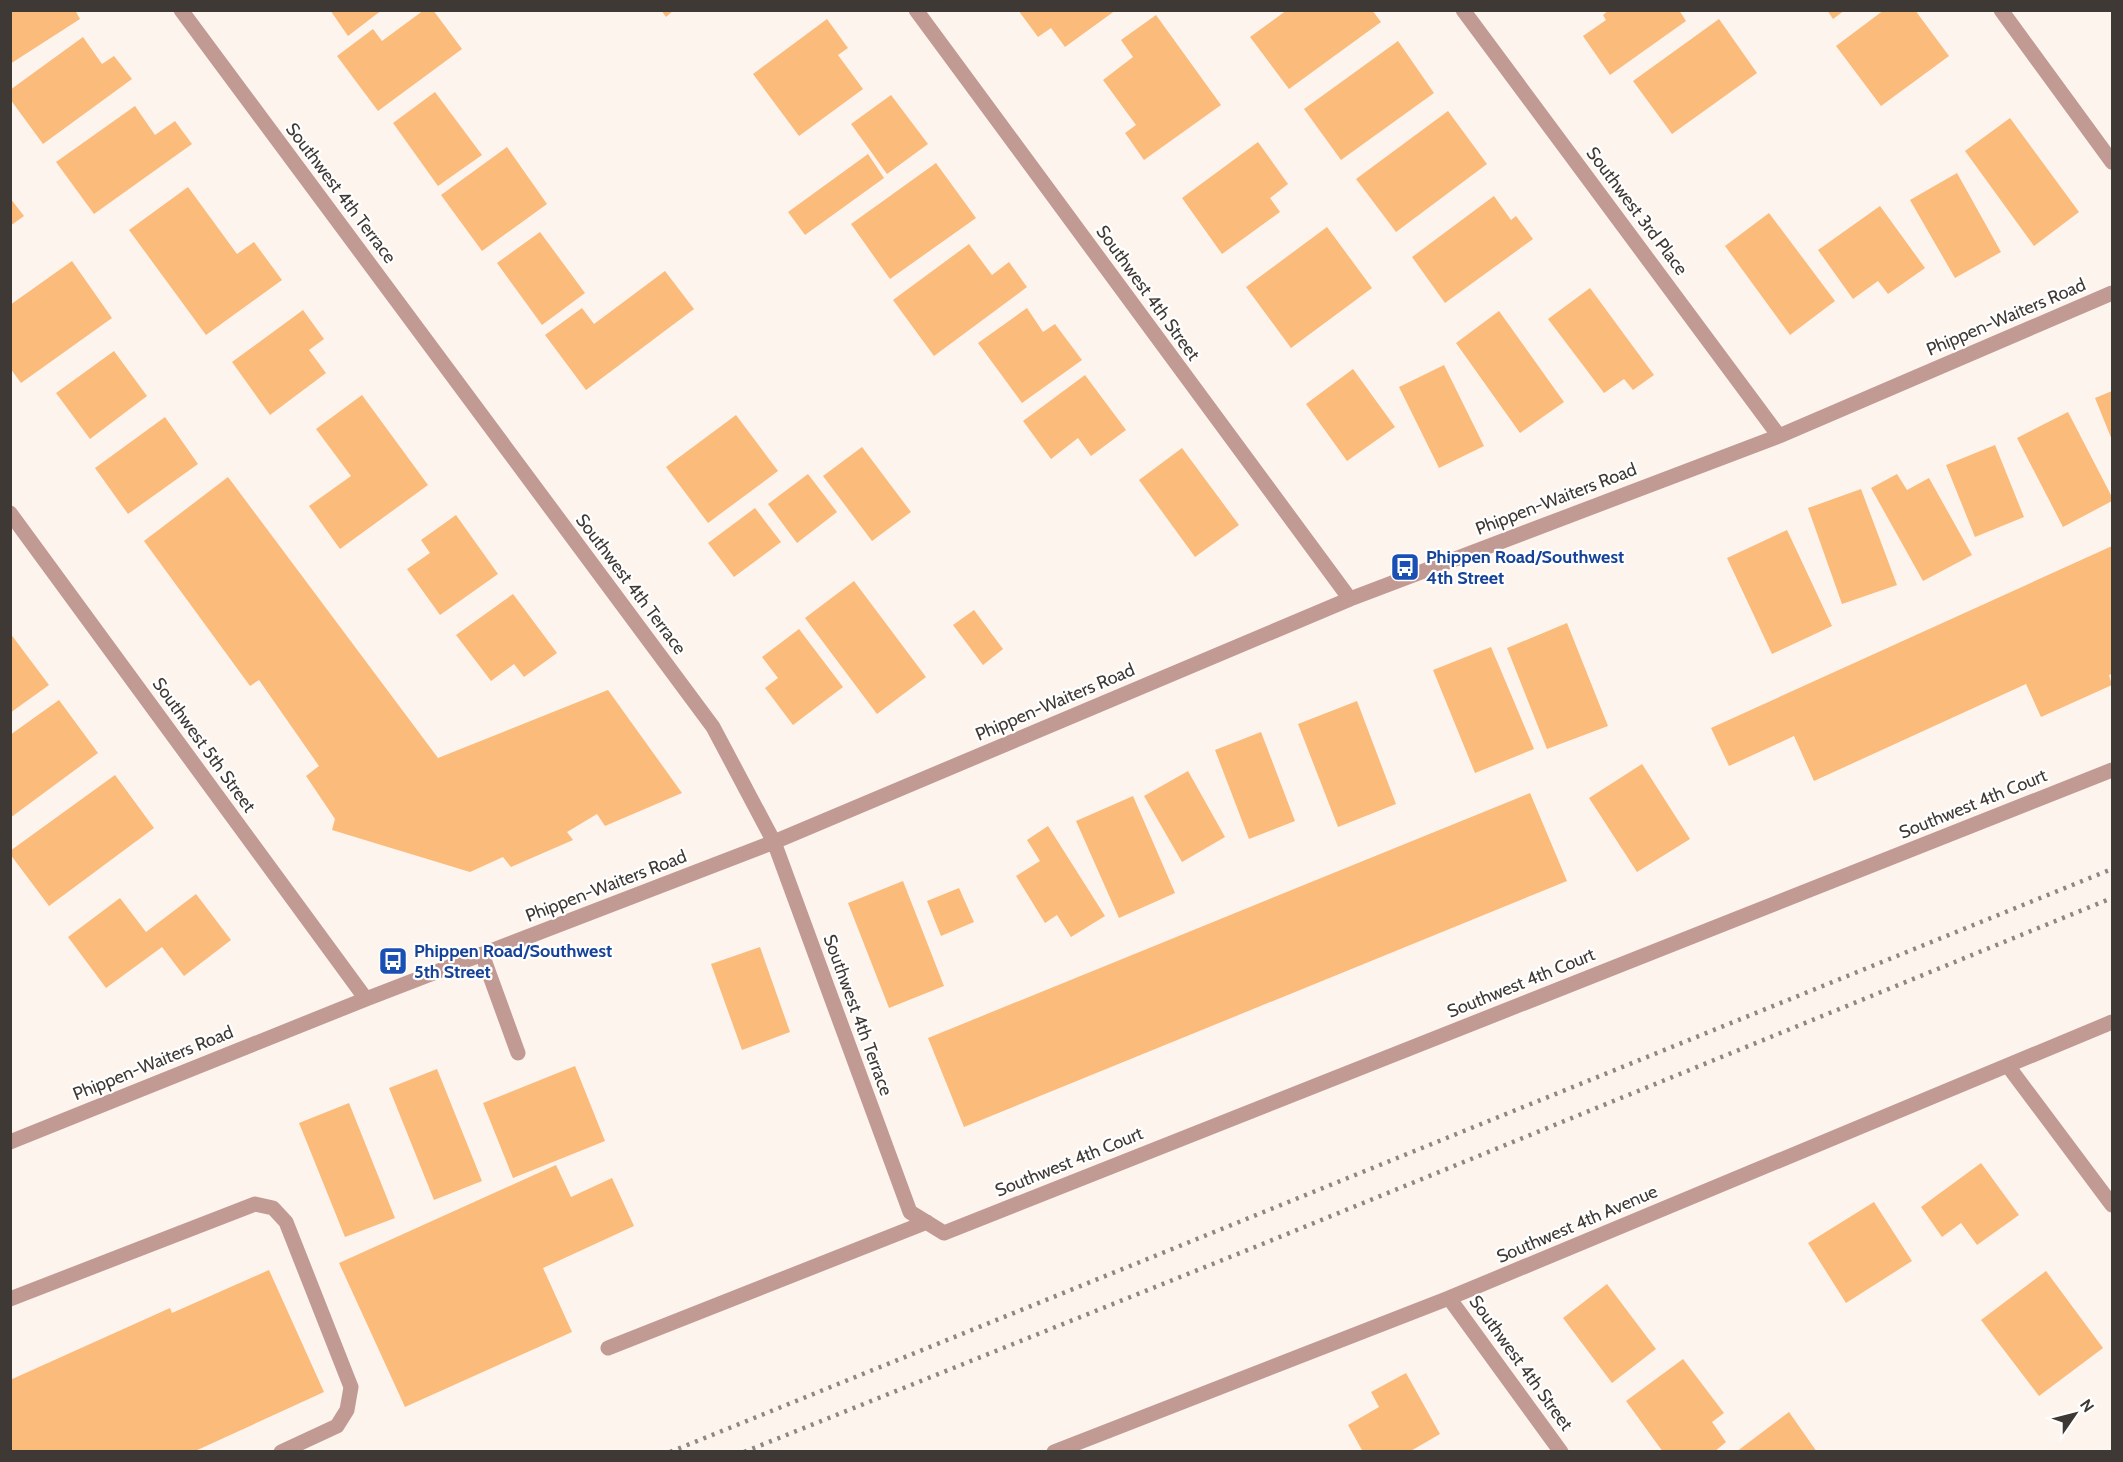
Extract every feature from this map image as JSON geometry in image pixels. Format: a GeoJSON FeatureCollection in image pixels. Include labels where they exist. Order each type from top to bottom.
{"type":"FeatureCollection","features":[{"type":"Feature","properties":{"kind":"street","name":"Southwest 4th Terrace"},"geometry":{"type":"LineString","coordinates":[[181,10],[713,727],[774,842],[910,1212],[944,1233]]}},
{"type":"Feature","properties":{"kind":"street","name":"Southwest 4th Street"},"geometry":{"type":"LineString","coordinates":[[916,10],[1350,598]]}},
{"type":"Feature","properties":{"kind":"street","name":"Southwest 3rd Place"},"geometry":{"type":"LineString","coordinates":[[1463,10],[1779,436]]}},
{"type":"Feature","properties":{"kind":"street"},"geometry":{"type":"LineString","coordinates":[[2001,10],[2112,162]]}},
{"type":"Feature","properties":{"kind":"street","name":"Phippen-Waiters Road"},"geometry":{"type":"LineString","coordinates":[[10,1142],[366,999],[774,842],[1350,598],[1779,436],[2112,293]]}},
{"type":"Feature","properties":{"kind":"street","name":"Southwest 5th Street"},"geometry":{"type":"LineString","coordinates":[[10,513],[366,999]]}},
{"type":"Feature","properties":{"kind":"street","name":"Southwest 4th Court"},"geometry":{"type":"LineString","coordinates":[[944,1233],[2112,770]]}},
{"type":"Feature","properties":{"kind":"street"},"geometry":{"type":"LineString","coordinates":[[482,954],[519,1053]]}},
{"type":"Feature","properties":{"kind":"street","name":"Southwest 4th Avenue"},"geometry":{"type":"LineString","coordinates":[[1054,1452],[1449,1298],[2112,1023]]}},
{"type":"Feature","properties":{"kind":"street"},"geometry":{"type":"LineString","coordinates":[[2008,1066],[2110,1198]]}},
{"type":"Feature","properties":{"kind":"street"},"geometry":{"type":"LineString","coordinates":[[10,1299],[255,1204],[273,1208],[286,1222],[351,1387],[347,1410],[337,1426],[281,1452]]}},
{"type":"Feature","properties":{"kind":"street"},"geometry":{"type":"LineString","coordinates":[[608,1348],[927,1222]]}},
{"type":"Feature","properties":{"kind":"street","name":"Southwest 4th Street"},"geometry":{"type":"LineString","coordinates":[[1449,1298],[1561,1452]]}},
{"type":"Feature","properties":{"kind":"building"},"geometry":{"type":"Polygon","coordinates":[[[10,10],[75,10],[80,19],[10,64],[10,10]]]}},
{"type":"Feature","properties":{"kind":"building"},"geometry":{"type":"Polygon","coordinates":[[[330,10],[382,10],[348,36],[330,10]]]}},
{"type":"Feature","properties":{"kind":"building"},"geometry":{"type":"Polygon","coordinates":[[[424,10],[433,10],[462,49],[378,111],[337,56],[373,29],[382,41],[424,10]]]}},
{"type":"Feature","properties":{"kind":"building"},"geometry":{"type":"Polygon","coordinates":[[[661,10],[674,10],[666,17],[661,10]]]}},
{"type":"Feature","properties":{"kind":"building"},"geometry":{"type":"Polygon","coordinates":[[[1018,10],[1116,10],[1065,47],[1051,28],[1038,37],[1018,10]]]}},
{"type":"Feature","properties":{"kind":"building"},"geometry":{"type":"Polygon","coordinates":[[[1287,10],[1372,10],[1381,22],[1289,89],[1250,37],[1287,10]]]}},
{"type":"Feature","properties":{"kind":"building"},"geometry":{"type":"Polygon","coordinates":[[[1609,10],[1679,10],[1686,21],[1610,75],[1583,36],[1606,20],[1603,15],[1609,10]]]}},
{"type":"Feature","properties":{"kind":"building"},"geometry":{"type":"Polygon","coordinates":[[[1827,10],[1845,10],[1833,19],[1827,10]]]}},
{"type":"Feature","properties":{"kind":"building"},"geometry":{"type":"Polygon","coordinates":[[[1884,10],[1915,10],[1949,56],[1881,106],[1836,46],[1884,10]]]}},
{"type":"Feature","properties":{"kind":"building"},"geometry":{"type":"Polygon","coordinates":[[[1156,15],[1221,105],[1144,160],[1125,133],[1136,125],[1103,80],[1133,57],[1121,40],[1156,15]]]}},
{"type":"Feature","properties":{"kind":"building"},"geometry":{"type":"Polygon","coordinates":[[[827,19],[848,48],[838,55],[863,89],[799,136],[753,74],[827,19]]]}},
{"type":"Feature","properties":{"kind":"building"},"geometry":{"type":"Polygon","coordinates":[[[1719,19],[1757,73],[1672,134],[1633,81],[1719,19]]]}},
{"type":"Feature","properties":{"kind":"building"},"geometry":{"type":"Polygon","coordinates":[[[83,37],[102,64],[114,56],[132,79],[43,144],[10,99],[10,90],[83,37]]]}},
{"type":"Feature","properties":{"kind":"building"},"geometry":{"type":"Polygon","coordinates":[[[1398,41],[1434,93],[1341,160],[1304,109],[1398,41]]]}},
{"type":"Feature","properties":{"kind":"building"},"geometry":{"type":"Polygon","coordinates":[[[435,92],[482,155],[438,186],[393,123],[435,92]]]}},
{"type":"Feature","properties":{"kind":"building"},"geometry":{"type":"Polygon","coordinates":[[[891,95],[928,144],[887,174],[851,124],[891,95]]]}},
{"type":"Feature","properties":{"kind":"building"},"geometry":{"type":"Polygon","coordinates":[[[135,106],[155,135],[175,121],[192,144],[94,214],[56,162],[135,106]]]}},
{"type":"Feature","properties":{"kind":"building"},"geometry":{"type":"Polygon","coordinates":[[[1448,111],[1487,164],[1396,232],[1356,179],[1448,111]]]}},
{"type":"Feature","properties":{"kind":"building"},"geometry":{"type":"Polygon","coordinates":[[[2010,118],[2079,212],[2034,246],[1965,151],[2010,118]]]}},
{"type":"Feature","properties":{"kind":"building"},"geometry":{"type":"Polygon","coordinates":[[[1258,142],[1288,184],[1270,198],[1280,212],[1222,254],[1182,198],[1258,142]]]}},
{"type":"Feature","properties":{"kind":"building"},"geometry":{"type":"Polygon","coordinates":[[[507,147],[547,204],[482,251],[441,195],[507,147]]]}},
{"type":"Feature","properties":{"kind":"building"},"geometry":{"type":"Polygon","coordinates":[[[868,154],[884,178],[805,235],[788,212],[868,154]]]}},
{"type":"Feature","properties":{"kind":"building"},"geometry":{"type":"Polygon","coordinates":[[[936,163],[976,218],[890,279],[851,224],[936,163]]]}},
{"type":"Feature","properties":{"kind":"building"},"geometry":{"type":"Polygon","coordinates":[[[1957,173],[2001,252],[1955,278],[1910,200],[1957,173]]]}},
{"type":"Feature","properties":{"kind":"building"},"geometry":{"type":"Polygon","coordinates":[[[188,187],[237,254],[254,242],[282,280],[206,335],[129,230],[188,187]]]}},
{"type":"Feature","properties":{"kind":"building"},"geometry":{"type":"Polygon","coordinates":[[[1494,196],[1511,220],[1516,216],[1533,239],[1445,303],[1412,257],[1494,196]]]}},
{"type":"Feature","properties":{"kind":"building"},"geometry":{"type":"Polygon","coordinates":[[[10,198],[24,216],[10,226],[10,198]]]}},
{"type":"Feature","properties":{"kind":"building"},"geometry":{"type":"Polygon","coordinates":[[[1880,206],[1925,268],[1888,294],[1878,281],[1853,299],[1818,250],[1880,206]]]}},
{"type":"Feature","properties":{"kind":"building"},"geometry":{"type":"Polygon","coordinates":[[[1769,213],[1835,301],[1790,335],[1725,246],[1769,213]]]}},
{"type":"Feature","properties":{"kind":"building"},"geometry":{"type":"Polygon","coordinates":[[[1327,227],[1372,288],[1291,348],[1246,287],[1327,227]]]}},
{"type":"Feature","properties":{"kind":"building"},"geometry":{"type":"Polygon","coordinates":[[[540,232],[585,293],[542,325],[497,263],[540,232]]]}},
{"type":"Feature","properties":{"kind":"building"},"geometry":{"type":"Polygon","coordinates":[[[969,244],[992,275],[1009,262],[1027,287],[934,356],[893,300],[969,244]]]}},
{"type":"Feature","properties":{"kind":"building"},"geometry":{"type":"Polygon","coordinates":[[[72,261],[112,318],[21,383],[10,368],[10,305],[72,261]]]}},
{"type":"Feature","properties":{"kind":"building"},"geometry":{"type":"Polygon","coordinates":[[[665,271],[694,309],[586,390],[545,335],[582,308],[594,324],[665,271]]]}},
{"type":"Feature","properties":{"kind":"building"},"geometry":{"type":"Polygon","coordinates":[[[1590,288],[1654,375],[1633,390],[1624,379],[1604,393],[1548,319],[1590,288]]]}},
{"type":"Feature","properties":{"kind":"building"},"geometry":{"type":"Polygon","coordinates":[[[1027,308],[1043,332],[1055,324],[1082,360],[1022,403],[978,343],[1027,308]]]}},
{"type":"Feature","properties":{"kind":"building"},"geometry":{"type":"Polygon","coordinates":[[[303,310],[324,339],[309,350],[326,373],[270,415],[232,362],[303,310]]]}},
{"type":"Feature","properties":{"kind":"building"},"geometry":{"type":"Polygon","coordinates":[[[1499,311],[1564,402],[1520,433],[1456,343],[1499,311]]]}},
{"type":"Feature","properties":{"kind":"building"},"geometry":{"type":"Polygon","coordinates":[[[114,351],[147,396],[90,439],[56,393],[114,351]]]}},
{"type":"Feature","properties":{"kind":"building"},"geometry":{"type":"Polygon","coordinates":[[[1444,365],[1484,446],[1439,468],[1399,387],[1444,365]]]}},
{"type":"Feature","properties":{"kind":"building"},"geometry":{"type":"Polygon","coordinates":[[[1353,369],[1395,427],[1347,461],[1306,404],[1353,369]]]}},
{"type":"Feature","properties":{"kind":"building"},"geometry":{"type":"Polygon","coordinates":[[[1085,375],[1126,430],[1091,456],[1078,438],[1051,459],[1023,421],[1085,375]]]}},
{"type":"Feature","properties":{"kind":"building"},"geometry":{"type":"Polygon","coordinates":[[[2112,391],[2112,440],[2095,398],[2112,391]]]}},
{"type":"Feature","properties":{"kind":"building"},"geometry":{"type":"Polygon","coordinates":[[[362,395],[428,485],[340,549],[309,506],[351,476],[316,429],[362,395]]]}},
{"type":"Feature","properties":{"kind":"building"},"geometry":{"type":"Polygon","coordinates":[[[2068,412],[2112,501],[2063,527],[2017,438],[2068,412]]]}},
{"type":"Feature","properties":{"kind":"building"},"geometry":{"type":"Polygon","coordinates":[[[736,415],[778,471],[708,523],[666,467],[736,415]]]}},
{"type":"Feature","properties":{"kind":"building"},"geometry":{"type":"Polygon","coordinates":[[[165,417],[198,464],[128,514],[95,468],[165,417]]]}},
{"type":"Feature","properties":{"kind":"building"},"geometry":{"type":"Polygon","coordinates":[[[1995,445],[2024,517],[1975,537],[1946,465],[1995,445]]]}},
{"type":"Feature","properties":{"kind":"building"},"geometry":{"type":"Polygon","coordinates":[[[862,447],[911,512],[872,541],[823,476],[862,447]]]}},
{"type":"Feature","properties":{"kind":"building"},"geometry":{"type":"Polygon","coordinates":[[[1182,448],[1239,525],[1195,557],[1139,480],[1182,448]]]}},
{"type":"Feature","properties":{"kind":"building"},"geometry":{"type":"Polygon","coordinates":[[[808,474],[837,512],[797,543],[768,504],[808,474]]]}},
{"type":"Feature","properties":{"kind":"building"},"geometry":{"type":"Polygon","coordinates":[[[1897,474],[1907,490],[1929,478],[1972,555],[1923,581],[1871,488],[1897,474]]]}},
{"type":"Feature","properties":{"kind":"building"},"geometry":{"type":"Polygon","coordinates":[[[228,477],[438,758],[608,690],[682,793],[605,826],[597,814],[567,832],[573,840],[511,867],[503,857],[470,872],[332,830],[335,819],[306,776],[319,766],[259,680],[250,686],[144,541],[228,477]]]}},
{"type":"Feature","properties":{"kind":"building"},"geometry":{"type":"Polygon","coordinates":[[[1861,489],[1897,585],[1842,604],[1808,508],[1861,489]]]}},
{"type":"Feature","properties":{"kind":"building"},"geometry":{"type":"Polygon","coordinates":[[[755,508],[781,542],[734,577],[708,543],[755,508]]]}},
{"type":"Feature","properties":{"kind":"building"},"geometry":{"type":"Polygon","coordinates":[[[456,515],[498,574],[440,615],[407,569],[430,553],[421,540],[456,515]]]}},
{"type":"Feature","properties":{"kind":"building"},"geometry":{"type":"Polygon","coordinates":[[[1787,530],[1832,626],[1772,654],[1727,558],[1787,530]]]}},
{"type":"Feature","properties":{"kind":"building"},"geometry":{"type":"Polygon","coordinates":[[[2112,546],[2112,674],[2109,675],[2112,685],[2041,717],[2026,684],[1814,781],[1794,736],[1729,766],[1711,728],[2112,546]]]}},
{"type":"Feature","properties":{"kind":"building"},"geometry":{"type":"Polygon","coordinates":[[[854,581],[926,677],[877,714],[805,618],[854,581]]]}},
{"type":"Feature","properties":{"kind":"building"},"geometry":{"type":"Polygon","coordinates":[[[513,594],[557,653],[524,677],[514,664],[491,681],[456,635],[513,594]]]}},
{"type":"Feature","properties":{"kind":"building"},"geometry":{"type":"Polygon","coordinates":[[[974,610],[1003,649],[983,665],[953,625],[974,610]]]}},
{"type":"Feature","properties":{"kind":"building"},"geometry":{"type":"Polygon","coordinates":[[[1567,623],[1608,726],[1547,749],[1507,648],[1567,623]]]}},
{"type":"Feature","properties":{"kind":"building"},"geometry":{"type":"Polygon","coordinates":[[[799,629],[843,687],[793,725],[765,688],[778,678],[762,657],[799,629]]]}},
{"type":"Feature","properties":{"kind":"building"},"geometry":{"type":"Polygon","coordinates":[[[10,633],[49,685],[10,713],[10,633]]]}},
{"type":"Feature","properties":{"kind":"building"},"geometry":{"type":"Polygon","coordinates":[[[1491,647],[1534,749],[1475,773],[1433,670],[1491,647]]]}},
{"type":"Feature","properties":{"kind":"building"},"geometry":{"type":"Polygon","coordinates":[[[59,700],[98,753],[10,818],[10,735],[59,700]]]}},
{"type":"Feature","properties":{"kind":"building"},"geometry":{"type":"Polygon","coordinates":[[[1357,701],[1396,804],[1338,827],[1298,724],[1357,701]]]}},
{"type":"Feature","properties":{"kind":"building"},"geometry":{"type":"Polygon","coordinates":[[[1261,732],[1295,821],[1249,839],[1215,750],[1261,732]]]}},
{"type":"Feature","properties":{"kind":"building"},"geometry":{"type":"Polygon","coordinates":[[[1642,764],[1690,839],[1637,872],[1589,798],[1642,764]]]}},
{"type":"Feature","properties":{"kind":"building"},"geometry":{"type":"Polygon","coordinates":[[[1188,771],[1225,837],[1182,862],[1144,796],[1188,771]]]}},
{"type":"Feature","properties":{"kind":"building"},"geometry":{"type":"Polygon","coordinates":[[[115,775],[154,828],[49,906],[10,851],[115,775]]]}},
{"type":"Feature","properties":{"kind":"building"},"geometry":{"type":"Polygon","coordinates":[[[1530,793],[1567,881],[964,1127],[928,1038],[1530,793]]]}},
{"type":"Feature","properties":{"kind":"building"},"geometry":{"type":"Polygon","coordinates":[[[1133,796],[1175,893],[1119,918],[1076,821],[1133,796]]]}},
{"type":"Feature","properties":{"kind":"building"},"geometry":{"type":"Polygon","coordinates":[[[1048,826],[1105,916],[1071,937],[1057,915],[1045,923],[1016,876],[1040,861],[1027,840],[1048,826]]]}},
{"type":"Feature","properties":{"kind":"building"},"geometry":{"type":"Polygon","coordinates":[[[903,881],[944,986],[889,1008],[848,903],[903,881]]]}},
{"type":"Feature","properties":{"kind":"building"},"geometry":{"type":"Polygon","coordinates":[[[959,888],[974,922],[941,936],[927,901],[959,888]]]}},
{"type":"Feature","properties":{"kind":"building"},"geometry":{"type":"Polygon","coordinates":[[[196,894],[231,940],[184,976],[162,947],[106,988],[68,937],[120,898],[146,932],[196,894]]]}},
{"type":"Feature","properties":{"kind":"building"},"geometry":{"type":"Polygon","coordinates":[[[760,947],[790,1032],[742,1050],[711,964],[760,947]]]}},
{"type":"Feature","properties":{"kind":"building"},"geometry":{"type":"Polygon","coordinates":[[[575,1066],[605,1141],[513,1178],[483,1103],[575,1066]]]}},
{"type":"Feature","properties":{"kind":"building"},"geometry":{"type":"Polygon","coordinates":[[[437,1069],[482,1181],[434,1200],[389,1088],[437,1069]]]}},
{"type":"Feature","properties":{"kind":"building"},"geometry":{"type":"Polygon","coordinates":[[[349,1103],[395,1218],[345,1237],[299,1123],[349,1103]]]}},
{"type":"Feature","properties":{"kind":"building"},"geometry":{"type":"Polygon","coordinates":[[[1981,1163],[2019,1215],[1977,1245],[1961,1223],[1942,1237],[1921,1207],[1981,1163]]]}},
{"type":"Feature","properties":{"kind":"building"},"geometry":{"type":"Polygon","coordinates":[[[556,1165],[571,1197],[612,1178],[634,1226],[543,1268],[572,1332],[405,1407],[339,1263],[556,1165]]]}},
{"type":"Feature","properties":{"kind":"building"},"geometry":{"type":"Polygon","coordinates":[[[1874,1202],[1912,1261],[1846,1303],[1808,1243],[1874,1202]]]}},
{"type":"Feature","properties":{"kind":"building"},"geometry":{"type":"Polygon","coordinates":[[[269,1270],[324,1392],[193,1452],[10,1452],[10,1380],[170,1308],[172,1313],[269,1270]]]}},
{"type":"Feature","properties":{"kind":"building"},"geometry":{"type":"Polygon","coordinates":[[[2046,1271],[2103,1348],[2039,1396],[1981,1320],[2046,1271]]]}},
{"type":"Feature","properties":{"kind":"building"},"geometry":{"type":"Polygon","coordinates":[[[1607,1284],[1656,1349],[1612,1383],[1563,1318],[1607,1284]]]}},
{"type":"Feature","properties":{"kind":"building"},"geometry":{"type":"Polygon","coordinates":[[[1683,1359],[1724,1413],[1712,1422],[1726,1442],[1714,1452],[1663,1452],[1626,1401],[1683,1359]]]}},
{"type":"Feature","properties":{"kind":"building"},"geometry":{"type":"Polygon","coordinates":[[[1406,1373],[1440,1434],[1409,1452],[1363,1452],[1348,1425],[1379,1407],[1371,1392],[1406,1373]]]}},
{"type":"Feature","properties":{"kind":"building"},"geometry":{"type":"Polygon","coordinates":[[[1789,1412],[1817,1452],[1736,1452],[1789,1412]]]}},
{"type":"Feature","properties":{"kind":"railway"},"geometry":{"type":"LineString","coordinates":[[670,1452],[2112,869]]}},
{"type":"Feature","properties":{"kind":"railway"},"geometry":{"type":"LineString","coordinates":[[744,1452],[1260,1245],[2112,898]]}},
{"type":"Feature","properties":{"kind":"place","name":"Phippen Road/Southwest 4th Street"},"geometry":{"type":"Point","coordinates":[1405,567]}},
{"type":"Feature","properties":{"kind":"place","name":"Phippen Road/Southwest 5th Street"},"geometry":{"type":"Point","coordinates":[393,961]}}]}
